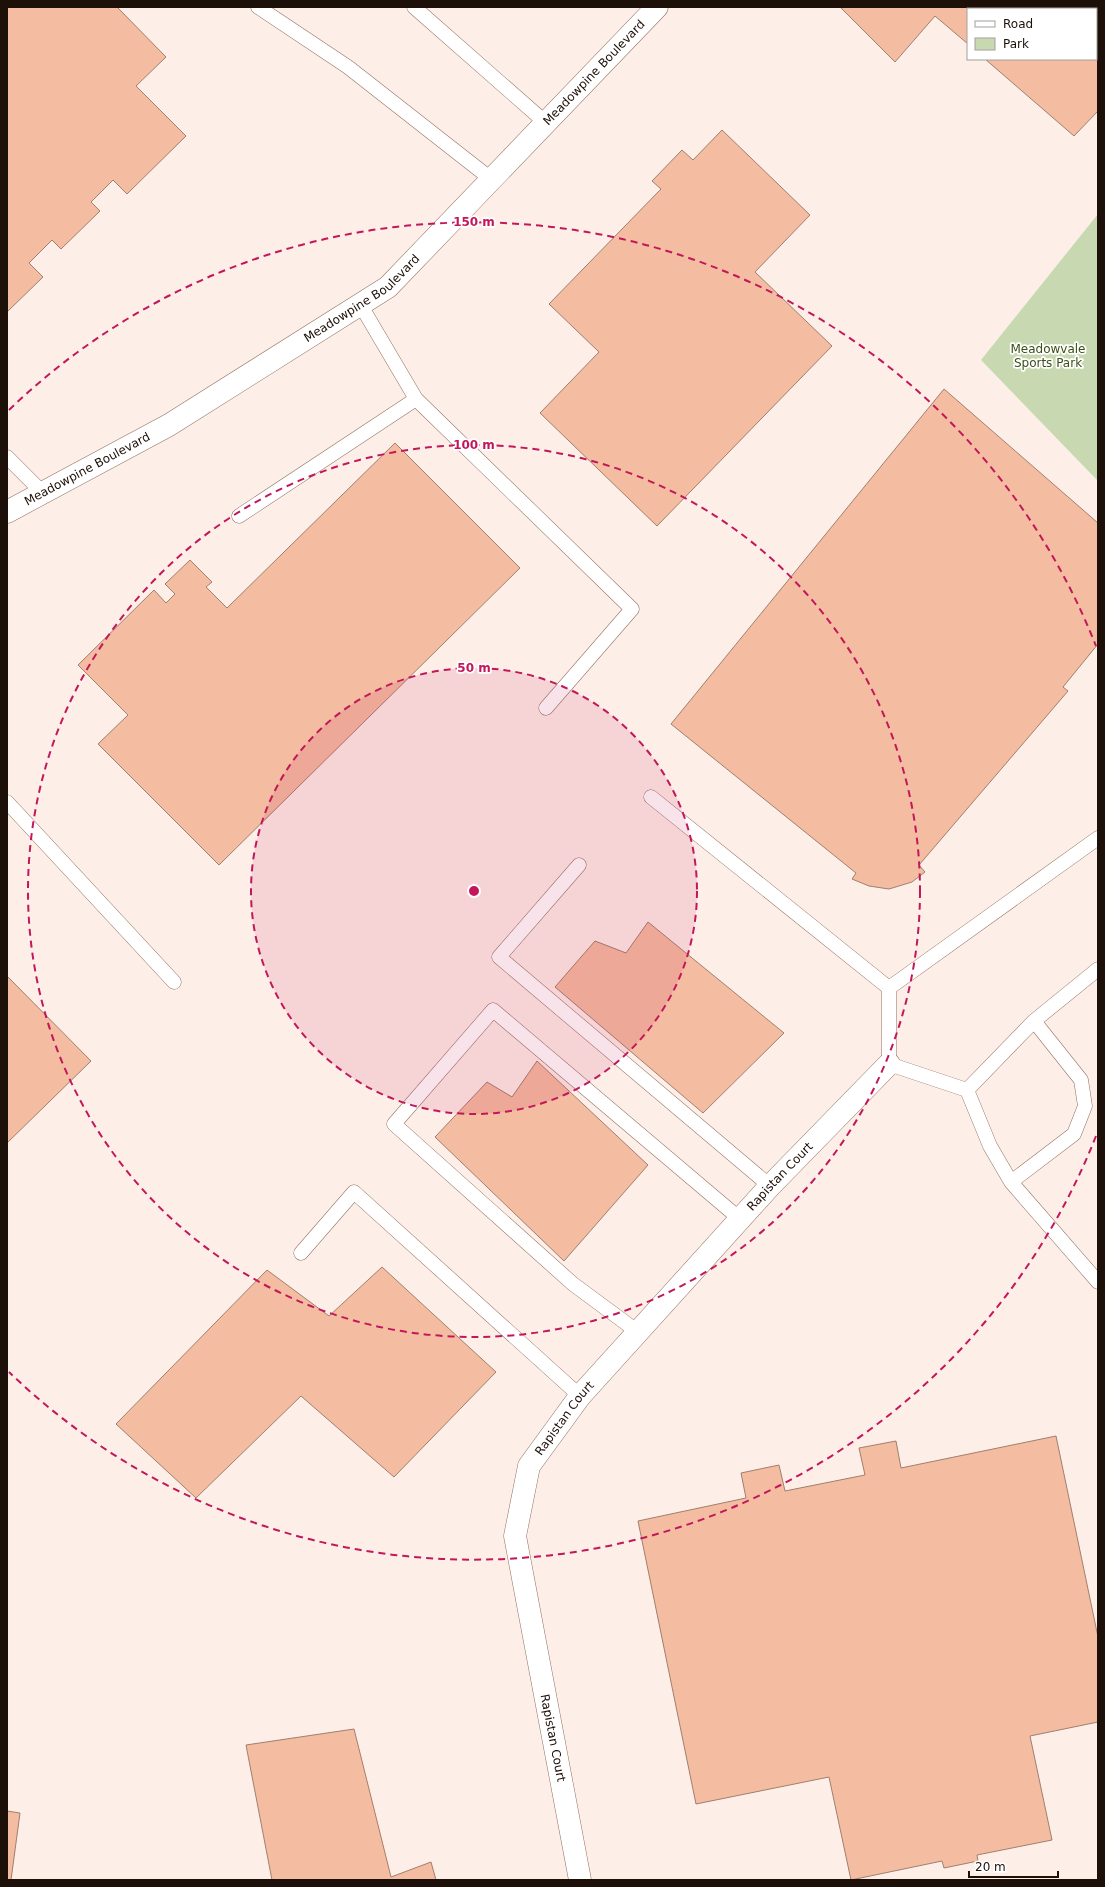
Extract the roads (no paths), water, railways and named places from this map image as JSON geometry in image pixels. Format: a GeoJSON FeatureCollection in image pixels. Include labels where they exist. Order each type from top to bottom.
{"type":"FeatureCollection","features":[{"type":"Feature","properties":{"kind":"street","name":"Meadowpine Boulevard"},"geometry":{"type":"LineString","coordinates":[[7,512],[169,426],[388,287],[657,7]]}},
{"type":"Feature","properties":{"kind":"street","name":"Rapistan Court"},"geometry":{"type":"LineString","coordinates":[[580,1880],[515,1536],[529,1466],[580,1396],[770,1186],[889,1064]]}},
{"type":"Feature","properties":{"kind":"lane"},"geometry":{"type":"LineString","coordinates":[[258,7],[348,68],[492,179]]}},
{"type":"Feature","properties":{"kind":"lane"},"geometry":{"type":"LineString","coordinates":[[414,7],[546,122]]}},
{"type":"Feature","properties":{"kind":"lane"},"geometry":{"type":"LineString","coordinates":[[360,304],[416,399],[632,609],[546,708]]}},
{"type":"Feature","properties":{"kind":"lane"},"geometry":{"type":"LineString","coordinates":[[239,516],[416,399]]}},
{"type":"Feature","properties":{"kind":"lane"},"geometry":{"type":"LineString","coordinates":[[7,457],[42,493]]}},
{"type":"Feature","properties":{"kind":"lane"},"geometry":{"type":"LineString","coordinates":[[651,797],[889,988]]}},
{"type":"Feature","properties":{"kind":"lane"},"geometry":{"type":"LineString","coordinates":[[7,802],[174,982]]}},
{"type":"Feature","properties":{"kind":"lane"},"geometry":{"type":"LineString","coordinates":[[889,988],[1098,838]]}},
{"type":"Feature","properties":{"kind":"lane"},"geometry":{"type":"LineString","coordinates":[[579,865],[499,957],[770,1186]]}},
{"type":"Feature","properties":{"kind":"lane"},"geometry":{"type":"LineString","coordinates":[[967,1090],[1034,1021],[1098,968]]}},
{"type":"Feature","properties":{"kind":"lane"},"geometry":{"type":"LineString","coordinates":[[889,988],[889,1064],[967,1090],[990,1146],[1011,1182],[1098,1282]]}},
{"type":"Feature","properties":{"kind":"lane"},"geometry":{"type":"LineString","coordinates":[[638,1332],[573,1284],[394,1124],[493,1010],[740,1219]]}},
{"type":"Feature","properties":{"kind":"lane"},"geometry":{"type":"LineString","coordinates":[[1011,1182],[1074,1134],[1085,1106],[1081,1080],[1034,1021]]}},
{"type":"Feature","properties":{"kind":"lane"},"geometry":{"type":"LineString","coordinates":[[301,1253],[354,1192],[580,1396]]}},
{"type":"Feature","properties":{"kind":"park label","name":"Meadowvale Sports Park"},"geometry":{"type":"Point","coordinates":[1048,356]}}]}
